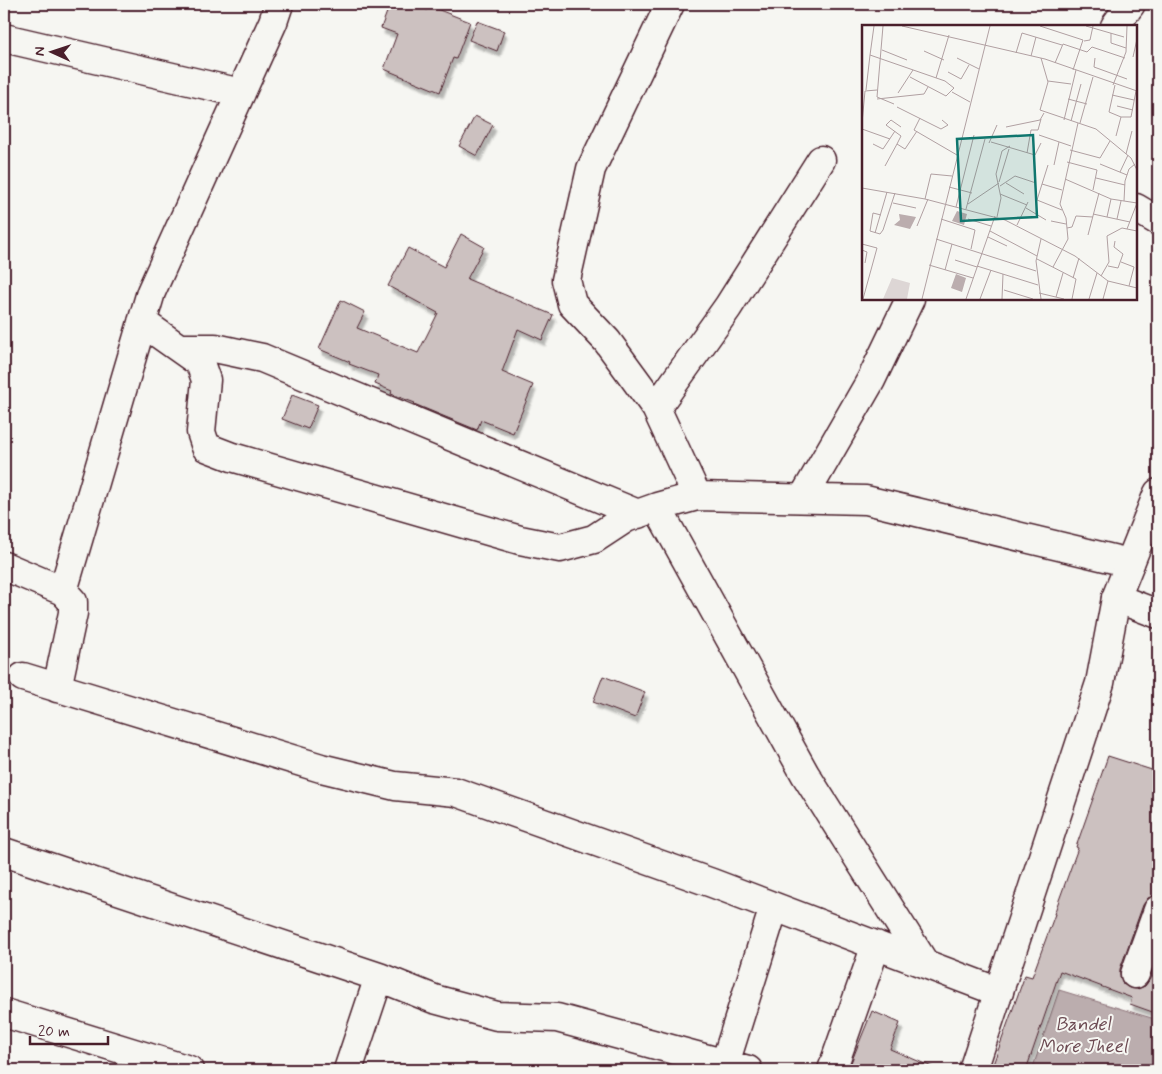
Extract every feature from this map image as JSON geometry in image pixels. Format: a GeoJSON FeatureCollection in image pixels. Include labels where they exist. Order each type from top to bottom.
{"type":"FeatureCollection","features":[{"type":"Feature","properties":{"kind":"street"},"geometry":{"type":"LineString","coordinates":[[63,591],[151,292],[274,22],[279,4]]}},
{"type":"Feature","properties":{"kind":"street"},"geometry":{"type":"LineString","coordinates":[[670,4],[591,169],[566,280],[572,304],[607,341],[656,408],[697,496]]}},
{"type":"Feature","properties":{"kind":"street"},"geometry":{"type":"LineString","coordinates":[[1116,25],[1131,4]]}},
{"type":"Feature","properties":{"kind":"street"},"geometry":{"type":"LineString","coordinates":[[4,38],[241,93]]}},
{"type":"Feature","properties":{"kind":"street"},"geometry":{"type":"LineString","coordinates":[[656,408],[728,307],[821,160]]}},
{"type":"Feature","properties":{"kind":"street"},"geometry":{"type":"LineString","coordinates":[[1137,209],[1158,221]]}},
{"type":"Feature","properties":{"kind":"street"},"geometry":{"type":"LineString","coordinates":[[803,498],[872,380],[910,300]]}},
{"type":"Feature","properties":{"kind":"street"},"geometry":{"type":"LineString","coordinates":[[142,322],[200,363],[206,380],[201,432],[206,447],[232,457],[520,540],[560,548],[594,539],[626,518],[647,510],[697,496],[866,500],[1130,563]]}},
{"type":"Feature","properties":{"kind":"street"},"geometry":{"type":"LineString","coordinates":[[180,348],[215,348],[262,358],[647,510],[804,774],[925,964]]}},
{"type":"Feature","properties":{"kind":"street"},"geometry":{"type":"LineString","coordinates":[[973,1070],[1100,683],[1116,598],[1158,493]]}},
{"type":"Feature","properties":{"kind":"street"},"geometry":{"type":"LineString","coordinates":[[4,566],[63,591],[73,602],[73,613],[57,688]]}},
{"type":"Feature","properties":{"kind":"street"},"geometry":{"type":"LineString","coordinates":[[1116,598],[1158,614]]}},
{"type":"Feature","properties":{"kind":"street"},"geometry":{"type":"LineString","coordinates":[[23,677],[321,768],[395,786],[456,792],[712,884],[999,992]]}},
{"type":"Feature","properties":{"kind":"street"},"geometry":{"type":"LineString","coordinates":[[4,852],[379,977],[434,999],[497,1016],[558,1018],[732,1068],[774,907]]}},
{"type":"Feature","properties":{"kind":"street"},"geometry":{"type":"LineString","coordinates":[[1135,974],[1158,910]]}},
{"type":"Feature","properties":{"kind":"street"},"geometry":{"type":"LineString","coordinates":[[832,1070],[876,945]]}},
{"type":"Feature","properties":{"kind":"street"},"geometry":{"type":"LineString","coordinates":[[348,1070],[379,977]]}},
{"type":"Feature","properties":{"kind":"street"},"geometry":{"type":"LineString","coordinates":[[4,1013],[189,1070]]}},
{"type":"Feature","properties":{"kind":"water","name":"Bandel More Jheel"},"geometry":{"type":"Polygon","coordinates":[[[1059,990],[1158,1020],[1158,1070],[1032,1070],[1059,990]]]}},
{"type":"Feature","properties":{"kind":"building"},"geometry":{"type":"Polygon","coordinates":[[[390,4],[412,4],[427,10],[429,6],[470,22],[456,59],[453,58],[440,92],[384,69],[397,34],[381,28],[390,4]]]}},
{"type":"Feature","properties":{"kind":"building"},"geometry":{"type":"Polygon","coordinates":[[[477,21],[504,31],[497,51],[469,40],[477,21]]]}},
{"type":"Feature","properties":{"kind":"building"},"geometry":{"type":"Polygon","coordinates":[[[475,116],[493,125],[477,156],[459,146],[475,116]]]}},
{"type":"Feature","properties":{"kind":"building"},"geometry":{"type":"Polygon","coordinates":[[[461,234],[484,247],[467,279],[553,315],[542,340],[518,329],[502,372],[533,385],[513,433],[481,420],[477,430],[414,404],[391,394],[392,391],[375,384],[378,375],[349,364],[350,362],[319,349],[341,300],[365,312],[357,328],[418,353],[438,313],[388,286],[408,248],[444,267],[461,234]]]}},
{"type":"Feature","properties":{"kind":"building"},"geometry":{"type":"Polygon","coordinates":[[[292,395],[318,405],[308,429],[282,419],[292,395]]]}},
{"type":"Feature","properties":{"kind":"building"},"geometry":{"type":"Polygon","coordinates":[[[603,676],[645,692],[635,718],[593,702],[603,676]]]}},
{"type":"Feature","properties":{"kind":"building"},"geometry":{"type":"Polygon","coordinates":[[[1108,756],[1158,772],[1158,895],[1148,898],[1143,905],[1120,969],[1120,976],[1123,984],[1129,988],[1137,989],[1145,986],[1150,979],[1158,956],[1158,1014],[1130,1004],[1132,998],[1060,971],[1026,1070],[991,1070],[1025,975],[1032,977],[1078,848],[1076,847],[1108,756]]]}},
{"type":"Feature","properties":{"kind":"building"},"geometry":{"type":"Polygon","coordinates":[[[872,1011],[900,1023],[890,1049],[939,1070],[848,1070],[872,1011]]]}}]}
